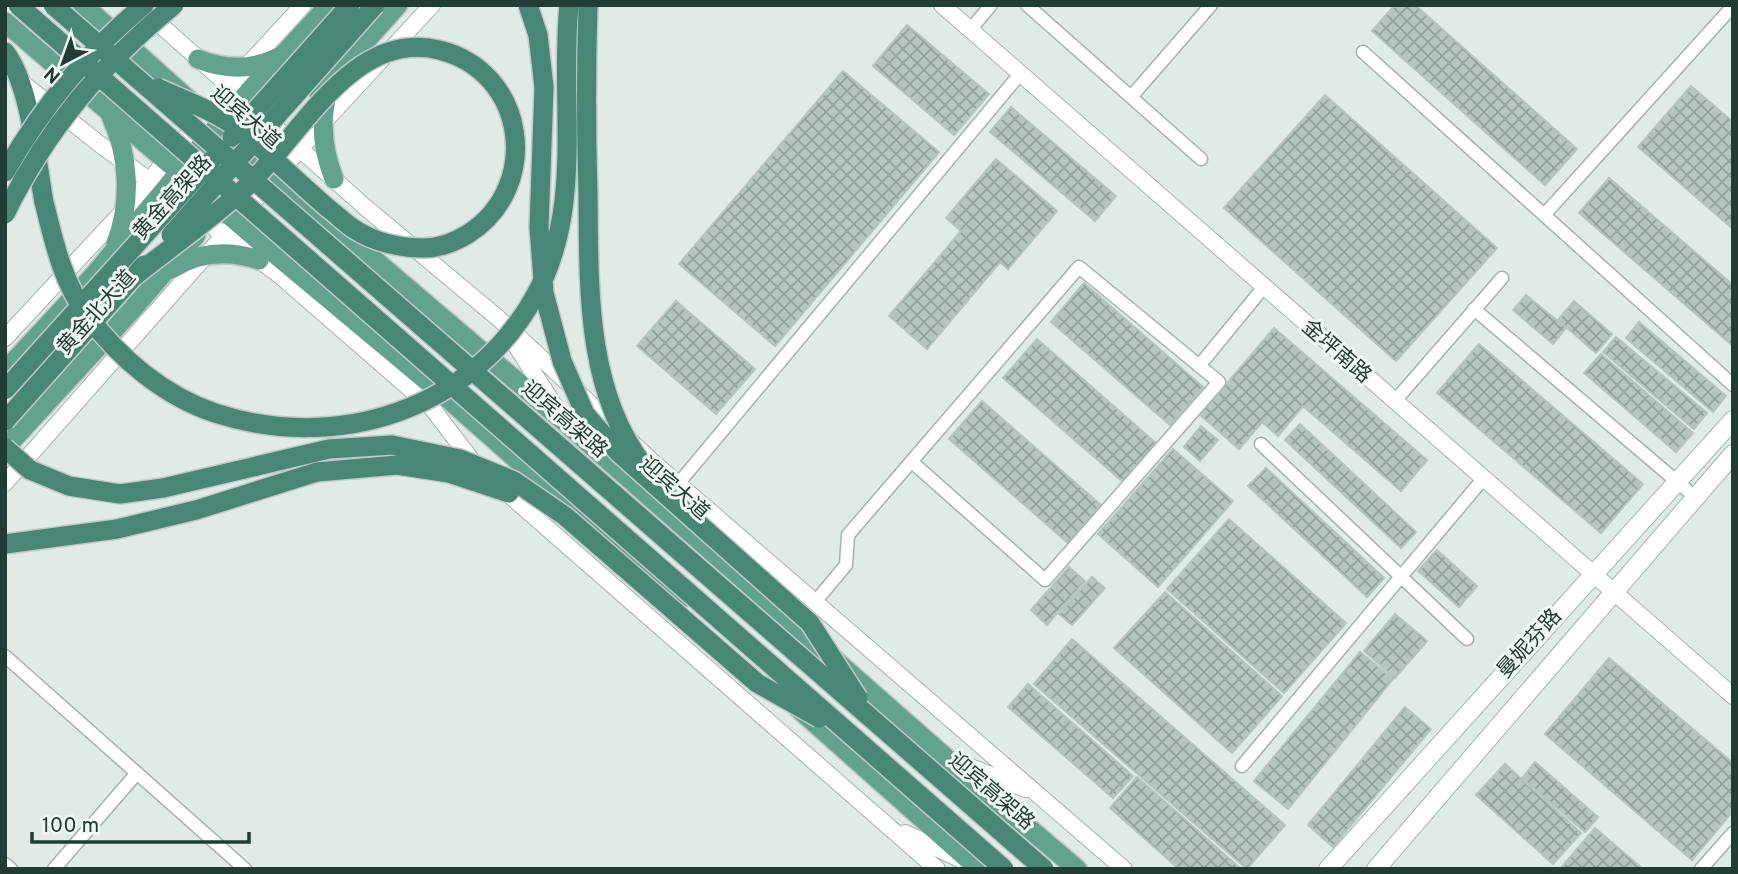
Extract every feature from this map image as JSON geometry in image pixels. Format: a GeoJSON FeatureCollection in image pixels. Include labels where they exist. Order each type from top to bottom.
{"type":"FeatureCollection","features":[{"type":"Feature","properties":{"kind":"highway"},"geometry":{"type":"LineString","coordinates":[[19,5],[1004,869]]}},
{"type":"Feature","properties":{"kind":"highway","name":"迎宾高架路"},"geometry":{"type":"LineString","coordinates":[[53,5],[1044,869]]}},
{"type":"Feature","properties":{"kind":"highway"},"geometry":{"type":"LineString","coordinates":[[5,172],[23,141],[59,91],[90,55],[142,5]]}},
{"type":"Feature","properties":{"kind":"highway"},"geometry":{"type":"LineString","coordinates":[[5,214],[40,151],[77,100],[114,58],[174,5]]}},
{"type":"Feature","properties":{"kind":"highway","name":"黄金高架路"},"geometry":{"type":"LineString","coordinates":[[5,390],[350,5]]}},
{"type":"Feature","properties":{"kind":"highway","name":"黄金高架路"},"geometry":{"type":"LineString","coordinates":[[5,421],[375,5]]}},
{"type":"Feature","properties":{"kind":"highway"},"geometry":{"type":"LineString","coordinates":[[528,5],[538,35],[544,87],[539,227],[544,293],[562,361],[585,414],[619,453],[673,490]]}},
{"type":"Feature","properties":{"kind":"highway"},"geometry":{"type":"LineString","coordinates":[[5,52],[12,60],[26,102],[44,202],[60,262],[70,287],[86,314],[112,345],[141,372],[174,395],[215,413],[260,424],[320,427],[354,425],[403,411],[466,378],[497,350],[523,318],[537,293],[554,253],[566,197],[566,36],[569,5]]}},
{"type":"Feature","properties":{"kind":"highway"},"geometry":{"type":"LineString","coordinates":[[588,5],[590,291],[601,372],[613,408],[633,452],[810,623],[870,717]]}},
{"type":"Feature","properties":{"kind":"highway"},"geometry":{"type":"LineString","coordinates":[[135,77],[232,124],[262,150],[272,158],[317,199],[354,229],[389,244],[426,248],[454,243],[483,224],[503,197],[515,167],[517,135],[509,107],[492,82],[469,62],[439,49],[403,48],[367,60],[342,79],[315,110],[280,149],[271,159],[253,179],[245,188],[136,275]]}},
{"type":"Feature","properties":{"kind":"highway"},"geometry":{"type":"LineString","coordinates":[[5,448],[30,470],[69,486],[120,494],[163,488],[329,449],[392,445],[460,459],[514,481],[565,516],[757,683],[853,736]]}},
{"type":"Feature","properties":{"kind":"highway"},"geometry":{"type":"LineString","coordinates":[[5,544],[130,526],[196,510],[317,472],[397,465],[449,473],[489,485],[565,516]]}},
{"type":"Feature","properties":{"kind":"main road","name":"迎宾大道"},"geometry":{"type":"LineString","coordinates":[[83,5],[211,120],[567,425],[945,757],[1077,869]]}},
{"type":"Feature","properties":{"kind":"main road","name":"黄金北大道"},"geometry":{"type":"LineString","coordinates":[[5,371],[112,253],[156,185],[211,120],[236,93],[282,54],[328,5]]}},
{"type":"Feature","properties":{"kind":"main road","name":"黄金北大道"},"geometry":{"type":"LineString","coordinates":[[5,448],[155,283],[258,160],[398,5]]}},
{"type":"Feature","properties":{"kind":"main road"},"geometry":{"type":"LineString","coordinates":[[5,22],[173,165],[213,214],[446,397],[978,868]]}},
{"type":"Feature","properties":{"kind":"main road"},"geometry":{"type":"LineString","coordinates":[[198,59],[223,66],[246,67],[282,54]]}},
{"type":"Feature","properties":{"kind":"main road"},"geometry":{"type":"LineString","coordinates":[[334,76],[324,106],[323,124],[325,152],[334,179]]}},
{"type":"Feature","properties":{"kind":"main road"},"geometry":{"type":"LineString","coordinates":[[110,111],[126,163],[126,208],[112,253]]}},
{"type":"Feature","properties":{"kind":"main road"},"geometry":{"type":"LineString","coordinates":[[155,283],[175,267],[206,255],[237,254],[259,260]]}},
{"type":"Feature","properties":{"kind":"main road","name":"曼妮芬路"},"geometry":{"type":"LineString","coordinates":[[1328,869],[1733,420]]}},
{"type":"Feature","properties":{"kind":"main road","name":"曼妮芬路"},"geometry":{"type":"LineString","coordinates":[[1376,869],[1733,454]]}},
{"type":"Feature","properties":{"kind":"street","name":"迎宾大道"},"geometry":{"type":"LineString","coordinates":[[142,5],[300,150],[498,318],[673,490],[815,602],[1124,869]]}},
{"type":"Feature","properties":{"kind":"street"},"geometry":{"type":"LineString","coordinates":[[5,483],[432,5]]}},
{"type":"Feature","properties":{"kind":"street","name":"金坪南路"},"geometry":{"type":"LineString","coordinates":[[942,5],[1733,696]]}},
{"type":"Feature","properties":{"kind":"street"},"geometry":{"type":"LineString","coordinates":[[970,30],[991,5]]}},
{"type":"Feature","properties":{"kind":"street"},"geometry":{"type":"LineString","coordinates":[[1027,5],[1201,159]]}},
{"type":"Feature","properties":{"kind":"street"},"geometry":{"type":"LineString","coordinates":[[1131,97],[1210,5]]}},
{"type":"Feature","properties":{"kind":"street"},"geometry":{"type":"LineString","coordinates":[[301,6],[306,29]]}},
{"type":"Feature","properties":{"kind":"street"},"geometry":{"type":"LineString","coordinates":[[236,93],[246,67],[301,6]]}},
{"type":"Feature","properties":{"kind":"street"},"geometry":{"type":"LineString","coordinates":[[1545,214],[1733,6]]}},
{"type":"Feature","properties":{"kind":"street"},"geometry":{"type":"LineString","coordinates":[[1363,52],[1733,385]]}},
{"type":"Feature","properties":{"kind":"street"},"geometry":{"type":"LineString","coordinates":[[5,68],[35,94],[156,185],[213,214]]}},
{"type":"Feature","properties":{"kind":"street"},"geometry":{"type":"LineString","coordinates":[[673,490],[1020,74]]}},
{"type":"Feature","properties":{"kind":"street"},"geometry":{"type":"LineString","coordinates":[[5,338],[126,208],[156,185]]}},
{"type":"Feature","properties":{"kind":"street"},"geometry":{"type":"LineString","coordinates":[[230,228],[259,260],[430,407],[478,468],[937,869]]}},
{"type":"Feature","properties":{"kind":"street"},"geometry":{"type":"LineString","coordinates":[[815,602],[846,565],[848,535],[1079,267],[1219,382],[1045,580],[912,462]]}},
{"type":"Feature","properties":{"kind":"street"},"geometry":{"type":"LineString","coordinates":[[1394,402],[1502,278]]}},
{"type":"Feature","properties":{"kind":"street"},"geometry":{"type":"LineString","coordinates":[[1199,366],[1263,288]]}},
{"type":"Feature","properties":{"kind":"street"},"geometry":{"type":"LineString","coordinates":[[1474,309],[1695,497]]}},
{"type":"Feature","properties":{"kind":"street"},"geometry":{"type":"LineString","coordinates":[[498,318],[567,425]]}},
{"type":"Feature","properties":{"kind":"street"},"geometry":{"type":"LineString","coordinates":[[1261,444],[1467,639]]}},
{"type":"Feature","properties":{"kind":"street"},"geometry":{"type":"LineString","coordinates":[[1242,766],[1483,479]]}},
{"type":"Feature","properties":{"kind":"street"},"geometry":{"type":"LineString","coordinates":[[5,656],[245,869]]}},
{"type":"Feature","properties":{"kind":"street"},"geometry":{"type":"LineString","coordinates":[[945,757],[1038,794]]}},
{"type":"Feature","properties":{"kind":"street"},"geometry":{"type":"LineString","coordinates":[[54,869],[137,773]]}},
{"type":"Feature","properties":{"kind":"street"},"geometry":{"type":"LineString","coordinates":[[887,825],[978,868]]}},
{"type":"Feature","properties":{"kind":"street"},"geometry":{"type":"LineString","coordinates":[[1701,869],[1733,833]]}},
{"type":"Feature","properties":{"kind":"street"},"geometry":{"type":"LineString","coordinates":[[5,864],[11,869]]}},
{"type":"Feature","properties":{"kind":"building"},"geometry":{"type":"Polygon","coordinates":[[[1395,5],[1415,5],[1577,149],[1545,185],[1372,31],[1395,5]]]}},
{"type":"Feature","properties":{"kind":"building"},"geometry":{"type":"Polygon","coordinates":[[[907,25],[989,94],[954,135],[873,66],[907,25]]]}},
{"type":"Feature","properties":{"kind":"building"},"geometry":{"type":"Polygon","coordinates":[[[843,71],[939,152],[775,346],[679,264],[843,71]]]}},
{"type":"Feature","properties":{"kind":"building"},"geometry":{"type":"Polygon","coordinates":[[[1691,86],[1733,122],[1733,229],[1638,147],[1691,86]]]}},
{"type":"Feature","properties":{"kind":"building"},"geometry":{"type":"Polygon","coordinates":[[[1325,95],[1497,248],[1396,361],[1224,208],[1325,95]]]}},
{"type":"Feature","properties":{"kind":"building"},"geometry":{"type":"Polygon","coordinates":[[[1011,107],[1116,196],[1095,221],[990,132],[1011,107]]]}},
{"type":"Feature","properties":{"kind":"building"},"geometry":{"type":"Polygon","coordinates":[[[996,159],[1057,211],[1008,269],[1000,262],[927,349],[889,316],[961,231],[946,218],[996,159]]]}},
{"type":"Feature","properties":{"kind":"building"},"geometry":{"type":"Polygon","coordinates":[[[1609,178],[1733,285],[1733,346],[1579,213],[1609,178]]]}},
{"type":"Feature","properties":{"kind":"building"},"geometry":{"type":"Polygon","coordinates":[[[1084,283],[1203,387],[1170,425],[1051,322],[1084,283]]]}},
{"type":"Feature","properties":{"kind":"building"},"geometry":{"type":"Polygon","coordinates":[[[1526,295],[1566,328],[1553,344],[1513,310],[1526,295]]]}},
{"type":"Feature","properties":{"kind":"building"},"geometry":{"type":"Polygon","coordinates":[[[676,301],[755,369],[716,414],[637,346],[676,301]]]}},
{"type":"Feature","properties":{"kind":"building"},"geometry":{"type":"Polygon","coordinates":[[[1574,301],[1612,334],[1596,353],[1558,320],[1574,301]]]}},
{"type":"Feature","properties":{"kind":"building"},"geometry":{"type":"Polygon","coordinates":[[[1639,322],[1726,396],[1713,412],[1626,338],[1639,322]]]}},
{"type":"Feature","properties":{"kind":"building"},"geometry":{"type":"Polygon","coordinates":[[[1274,328],[1427,460],[1401,491],[1303,406],[1278,436],[1262,422],[1239,449],[1200,415],[1274,328]]]}},
{"type":"Feature","properties":{"kind":"building"},"geometry":{"type":"Polygon","coordinates":[[[1616,337],[1707,413],[1694,429],[1603,352],[1616,337]]]}},
{"type":"Feature","properties":{"kind":"building"},"geometry":{"type":"Polygon","coordinates":[[[1037,339],[1156,443],[1122,481],[1003,378],[1037,339]]]}},
{"type":"Feature","properties":{"kind":"building"},"geometry":{"type":"Polygon","coordinates":[[[1479,344],[1643,484],[1601,533],[1437,393],[1479,344]]]}},
{"type":"Feature","properties":{"kind":"building"},"geometry":{"type":"Polygon","coordinates":[[[1601,354],[1693,433],[1676,452],[1584,373],[1601,354]]]}},
{"type":"Feature","properties":{"kind":"building"},"geometry":{"type":"Polygon","coordinates":[[[982,401],[1101,505],[1068,543],[949,439],[982,401]]]}},
{"type":"Feature","properties":{"kind":"building"},"geometry":{"type":"Polygon","coordinates":[[[1300,424],[1416,532],[1401,548],[1285,440],[1300,424]]]}},
{"type":"Feature","properties":{"kind":"building"},"geometry":{"type":"Polygon","coordinates":[[[1201,426],[1218,440],[1200,461],[1184,447],[1201,426]]]}},
{"type":"Feature","properties":{"kind":"building"},"geometry":{"type":"Polygon","coordinates":[[[1173,449],[1233,501],[1158,587],[1098,534],[1173,449]]]}},
{"type":"Feature","properties":{"kind":"building"},"geometry":{"type":"Polygon","coordinates":[[[1266,468],[1384,578],[1367,597],[1248,486],[1266,468]]]}},
{"type":"Feature","properties":{"kind":"building"},"geometry":{"type":"Polygon","coordinates":[[[1229,519],[1346,623],[1284,693],[1167,589],[1229,519]]]}},
{"type":"Feature","properties":{"kind":"building"},"geometry":{"type":"Polygon","coordinates":[[[1437,550],[1477,586],[1459,607],[1418,571],[1437,550]]]}},
{"type":"Feature","properties":{"kind":"building"},"geometry":{"type":"Polygon","coordinates":[[[1069,567],[1085,581],[1047,625],[1031,610],[1069,567]]]}},
{"type":"Feature","properties":{"kind":"building"},"geometry":{"type":"Polygon","coordinates":[[[1092,577],[1105,588],[1072,625],[1059,614],[1092,577]]]}},
{"type":"Feature","properties":{"kind":"building"},"geometry":{"type":"Polygon","coordinates":[[[1165,592],[1282,696],[1232,753],[1114,648],[1165,592]]]}},
{"type":"Feature","properties":{"kind":"building"},"geometry":{"type":"Polygon","coordinates":[[[1395,614],[1427,641],[1395,678],[1364,651],[1395,614]]]}},
{"type":"Feature","properties":{"kind":"building"},"geometry":{"type":"Polygon","coordinates":[[[1072,639],[1285,825],[1247,869],[1034,684],[1072,639]]]}},
{"type":"Feature","properties":{"kind":"building"},"geometry":{"type":"Polygon","coordinates":[[[1360,652],[1393,679],[1288,809],[1254,781],[1360,652]]]}},
{"type":"Feature","properties":{"kind":"building"},"geometry":{"type":"Polygon","coordinates":[[[1609,658],[1733,763],[1733,811],[1692,860],[1545,734],[1609,658]]]}},
{"type":"Feature","properties":{"kind":"building"},"geometry":{"type":"Polygon","coordinates":[[[1028,684],[1133,776],[1113,798],[1008,707],[1028,684]]]}},
{"type":"Feature","properties":{"kind":"building"},"geometry":{"type":"Polygon","coordinates":[[[1405,707],[1431,729],[1333,847],[1308,825],[1405,707]]]}},
{"type":"Feature","properties":{"kind":"building"},"geometry":{"type":"Polygon","coordinates":[[[1535,762],[1598,817],[1585,832],[1522,778],[1535,762]]]}},
{"type":"Feature","properties":{"kind":"building"},"geometry":{"type":"Polygon","coordinates":[[[1505,764],[1581,833],[1553,864],[1476,795],[1505,764]]]}},
{"type":"Feature","properties":{"kind":"building"},"geometry":{"type":"Polygon","coordinates":[[[1137,777],[1241,869],[1179,869],[1110,808],[1137,777]]]}},
{"type":"Feature","properties":{"kind":"building"},"geometry":{"type":"Polygon","coordinates":[[[1595,828],[1643,869],[1560,869],[1595,828]]]}}]}
